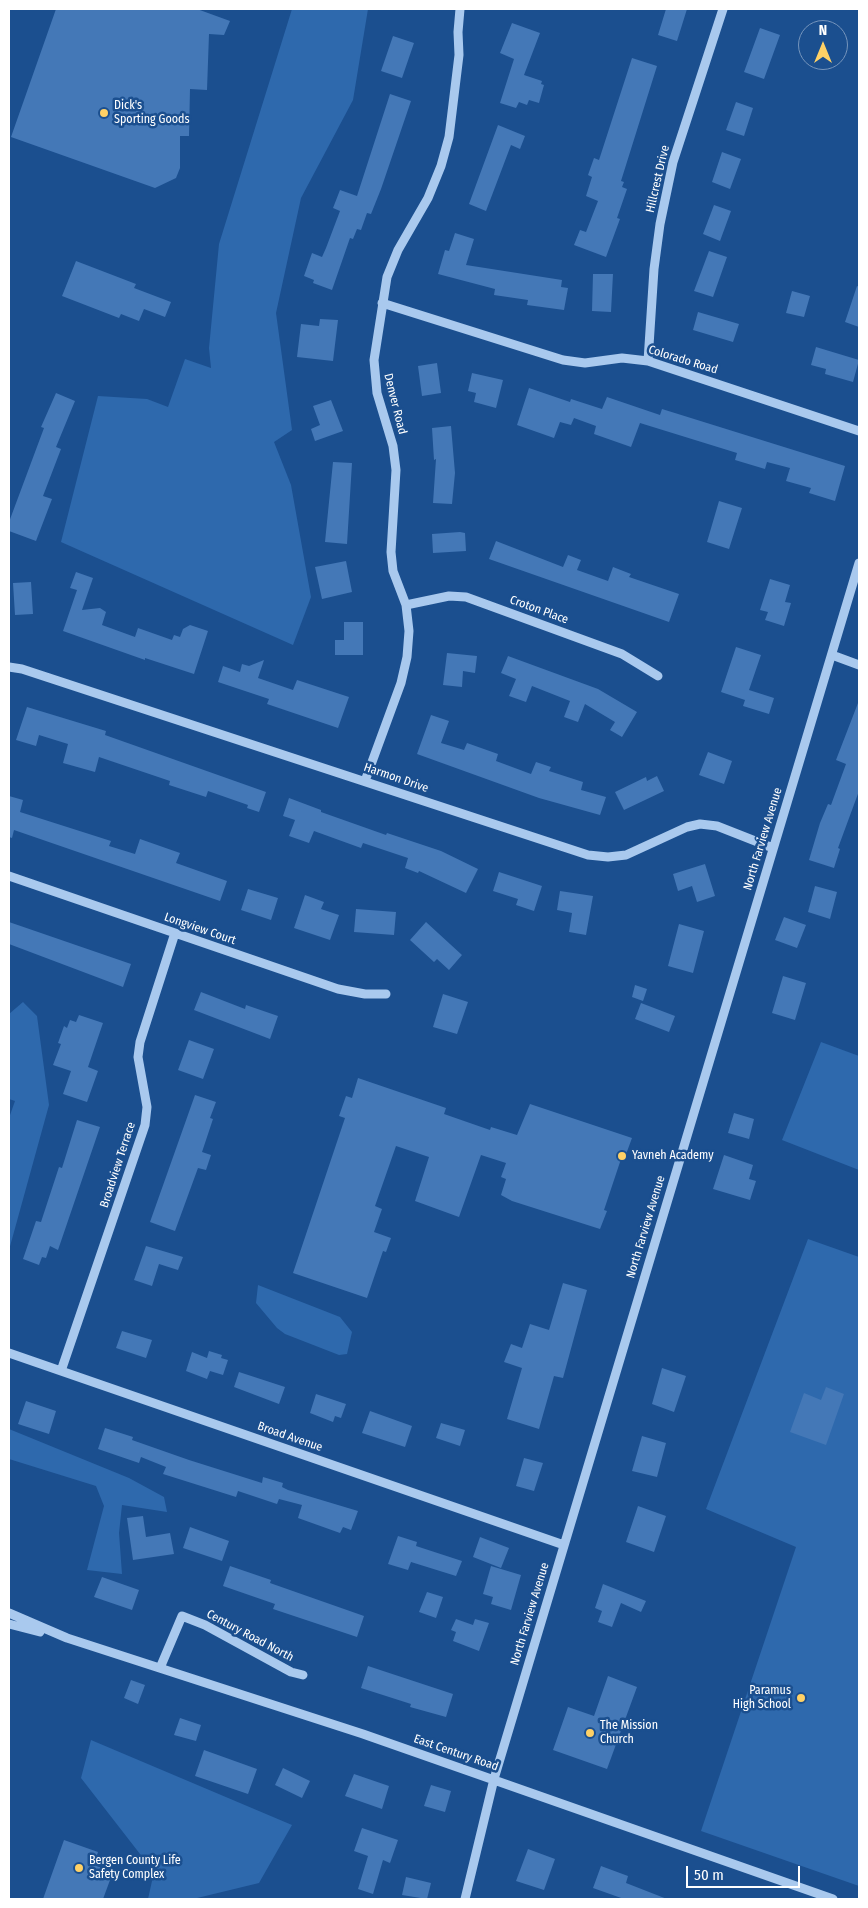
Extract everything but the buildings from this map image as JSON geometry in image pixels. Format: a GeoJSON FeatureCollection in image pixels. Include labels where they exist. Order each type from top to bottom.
{"type":"FeatureCollection","features":[{"type":"Feature","properties":{"kind":"street","name":"Denver Road"},"geometry":{"type":"LineString","coordinates":[[365,781],[401,683],[407,657],[409,631],[406,605],[393,571],[392,552],[396,470],[393,446],[375,380],[374,360],[387,277],[398,250],[428,198],[441,166],[449,136],[458,64],[460,9]]}},
{"type":"Feature","properties":{"kind":"street","name":"Hillcrest Drive"},"geometry":{"type":"LineString","coordinates":[[648,361],[654,269],[673,162],[723,9]]}},
{"type":"Feature","properties":{"kind":"street","name":"Colorado Road"},"geometry":{"type":"LineString","coordinates":[[382,304],[563,360],[585,363],[622,358],[648,361],[859,431]]}},
{"type":"Feature","properties":{"kind":"street","name":"North Farview Avenue"},"geometry":{"type":"LineString","coordinates":[[465,1899],[494,1779],[859,563]]}},
{"type":"Feature","properties":{"kind":"street","name":"Croton Place"},"geometry":{"type":"LineString","coordinates":[[406,605],[449,596],[466,597],[622,654],[658,676]]}},
{"type":"Feature","properties":{"kind":"street"},"geometry":{"type":"LineString","coordinates":[[832,654],[859,665]]}},
{"type":"Feature","properties":{"kind":"street","name":"Harmon Drive"},"geometry":{"type":"LineString","coordinates":[[9,667],[22,669],[588,855],[608,857],[626,855],[687,827],[700,824],[717,826],[773,848]]}},
{"type":"Feature","properties":{"kind":"street","name":"Longview Court"},"geometry":{"type":"LineString","coordinates":[[9,876],[338,990],[365,994],[386,994]]}},
{"type":"Feature","properties":{"kind":"street","name":"Broadview Terrace"},"geometry":{"type":"LineString","coordinates":[[60,1371],[145,1124],[147,1107],[138,1057],[140,1042],[175,933]]}},
{"type":"Feature","properties":{"kind":"street","name":"Broad Avenue"},"geometry":{"type":"LineString","coordinates":[[9,1353],[564,1545]]}},
{"type":"Feature","properties":{"kind":"street","name":"East Century Road"},"geometry":{"type":"LineString","coordinates":[[9,1613],[67,1638]]}},
{"type":"Feature","properties":{"kind":"street","name":"Century Road North"},"geometry":{"type":"LineString","coordinates":[[160,1668],[182,1616],[205,1625],[291,1672],[303,1675]]}},
{"type":"Feature","properties":{"kind":"street","name":"East Century Road"},"geometry":{"type":"LineString","coordinates":[[9,1624],[67,1638],[363,1734],[833,1899]]}},
{"type":"Feature","properties":{"kind":"shaded area"},"geometry":{"type":"Polygon","coordinates":[[[292,9],[368,9],[353,100],[301,198],[276,313],[292,430],[274,442],[291,485],[311,597],[293,645],[61,542],[98,396],[147,399],[168,407],[185,359],[211,368],[209,348],[219,244],[292,9]]]}},
{"type":"Feature","properties":{"kind":"shaded area"},"geometry":{"type":"Polygon","coordinates":[[[23,1002],[37,1016],[49,1105],[9,1250],[9,1118],[15,1101],[9,1099],[9,1014],[23,1002]]]}},
{"type":"Feature","properties":{"kind":"shaded area"},"geometry":{"type":"Polygon","coordinates":[[[821,1042],[859,1056],[859,1170],[782,1140],[821,1042]]]}},
{"type":"Feature","properties":{"kind":"shaded area","name":"Paramus High School"},"geometry":{"type":"Polygon","coordinates":[[[808,1239],[859,1257],[859,1886],[701,1831],[796,1547],[706,1509],[808,1239]]]}},
{"type":"Feature","properties":{"kind":"shaded area"},"geometry":{"type":"Polygon","coordinates":[[[258,1285],[340,1317],[352,1332],[347,1354],[339,1355],[285,1334],[277,1328],[256,1303],[258,1285]]]}},
{"type":"Feature","properties":{"kind":"shaded area"},"geometry":{"type":"Polygon","coordinates":[[[9,1429],[129,1478],[164,1497],[167,1512],[122,1505],[119,1533],[122,1574],[87,1570],[104,1506],[96,1486],[9,1459],[9,1429]]]}},
{"type":"Feature","properties":{"kind":"shaded area"},"geometry":{"type":"Polygon","coordinates":[[[91,1740],[292,1825],[259,1883],[193,1899],[148,1899],[154,1872],[81,1778],[91,1740]]]}},
{"type":"Feature","properties":{"kind":"place","name":"Dick's Sporting Goods"},"geometry":{"type":"Point","coordinates":[104,113]}},
{"type":"Feature","properties":{"kind":"place","name":"Yavneh Academy"},"geometry":{"type":"Point","coordinates":[622,1156]}},
{"type":"Feature","properties":{"kind":"place","name":"Paramus High School"},"geometry":{"type":"Point","coordinates":[801,1698]}},
{"type":"Feature","properties":{"kind":"place","name":"The Mission Church"},"geometry":{"type":"Point","coordinates":[590,1733]}},
{"type":"Feature","properties":{"kind":"place","name":"Bergen County Life Safety Complex"},"geometry":{"type":"Point","coordinates":[79,1868]}}]}
